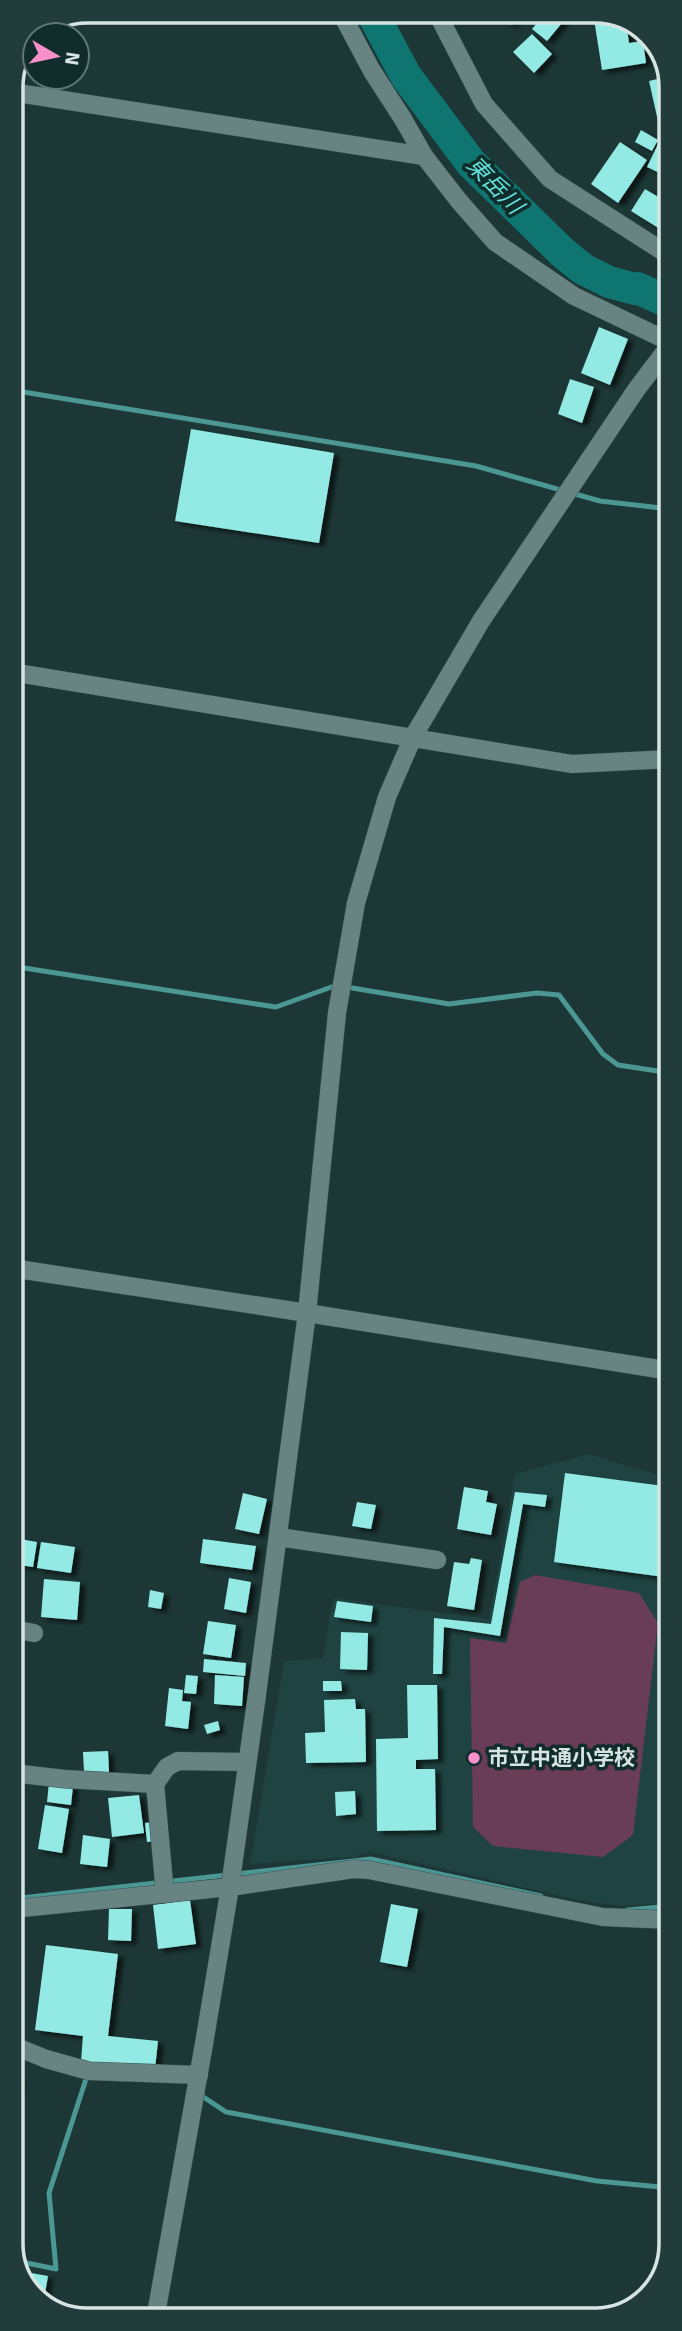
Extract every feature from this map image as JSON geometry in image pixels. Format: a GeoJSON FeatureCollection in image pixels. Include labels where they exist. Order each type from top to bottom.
{"type":"FeatureCollection","features":[{"type":"Feature","properties":{"kind":"street"},"geometry":{"type":"LineString","coordinates":[[346,23],[424,156],[495,242],[574,296],[659,338]]}},
{"type":"Feature","properties":{"kind":"street"},"geometry":{"type":"LineString","coordinates":[[442,23],[484,104],[550,179],[659,250]]}},
{"type":"Feature","properties":{"kind":"street"},"geometry":{"type":"LineString","coordinates":[[23,94],[424,156]]}},
{"type":"Feature","properties":{"kind":"street"},"geometry":{"type":"LineString","coordinates":[[157,2308],[230,1887],[307,1313],[337,1013],[356,903],[387,797],[413,737],[481,621],[659,359]]}},
{"type":"Feature","properties":{"kind":"street"},"geometry":{"type":"LineString","coordinates":[[23,674],[572,764],[659,760]]}},
{"type":"Feature","properties":{"kind":"street"},"geometry":{"type":"LineString","coordinates":[[23,1271],[659,1369]]}},
{"type":"Feature","properties":{"kind":"street"},"geometry":{"type":"LineString","coordinates":[[278,1536],[437,1560]]}},
{"type":"Feature","properties":{"kind":"street"},"geometry":{"type":"LineString","coordinates":[[23,1631],[34,1633]]}},
{"type":"Feature","properties":{"kind":"street"},"geometry":{"type":"LineString","coordinates":[[165,1894],[155,1784],[167,1767],[178,1761],[246,1762]]}},
{"type":"Feature","properties":{"kind":"street"},"geometry":{"type":"LineString","coordinates":[[23,1774],[155,1784]]}},
{"type":"Feature","properties":{"kind":"street"},"geometry":{"type":"LineString","coordinates":[[23,1908],[230,1887],[362,1869],[603,1917],[659,1919]]}},
{"type":"Feature","properties":{"kind":"street"},"geometry":{"type":"LineString","coordinates":[[23,2050],[89,2071],[197,2087]]}},
{"type":"Feature","properties":{"kind":"shaded area"},"geometry":{"type":"Polygon","coordinates":[[[589,1454],[659,1475],[659,1904],[621,1906],[582,1901],[370,1852],[354,1857],[250,1864],[284,1661],[323,1658],[333,1598],[489,1619],[515,1474],[589,1454]]]}},
{"type":"Feature","properties":{"kind":"shaded area"},"geometry":{"type":"Polygon","coordinates":[[[535,1575],[639,1593],[658,1623],[633,1835],[603,1857],[493,1846],[473,1827],[470,1638],[506,1643],[520,1582],[535,1575]]]}},
{"type":"Feature","properties":{"kind":"building"},"geometry":{"type":"Polygon","coordinates":[[[537,23],[562,23],[547,41],[532,29],[537,23]]]}},
{"type":"Feature","properties":{"kind":"building"},"geometry":{"type":"Polygon","coordinates":[[[595,23],[612,25],[627,31],[629,43],[640,41],[644,45],[646,63],[602,70],[595,23]]]}},
{"type":"Feature","properties":{"kind":"building"},"geometry":{"type":"Polygon","coordinates":[[[532,34],[552,54],[534,73],[513,52],[532,34]]]}},
{"type":"Feature","properties":{"kind":"building"},"geometry":{"type":"Polygon","coordinates":[[[658,79],[659,126],[649,81],[658,79]]]}},
{"type":"Feature","properties":{"kind":"building"},"geometry":{"type":"Polygon","coordinates":[[[641,130],[658,140],[652,151],[635,142],[641,130]]]}},
{"type":"Feature","properties":{"kind":"building"},"geometry":{"type":"Polygon","coordinates":[[[620,142],[647,160],[618,203],[591,184],[620,142]]]}},
{"type":"Feature","properties":{"kind":"building"},"geometry":{"type":"Polygon","coordinates":[[[659,142],[659,173],[647,167],[659,142]]]}},
{"type":"Feature","properties":{"kind":"building"},"geometry":{"type":"Polygon","coordinates":[[[645,189],[659,197],[659,228],[631,211],[645,189]]]}},
{"type":"Feature","properties":{"kind":"building"},"geometry":{"type":"Polygon","coordinates":[[[599,327],[628,339],[610,385],[581,373],[599,327]]]}},
{"type":"Feature","properties":{"kind":"building"},"geometry":{"type":"Polygon","coordinates":[[[570,379],[594,387],[582,423],[558,414],[570,379]]]}},
{"type":"Feature","properties":{"kind":"building"},"geometry":{"type":"Polygon","coordinates":[[[191,429],[334,453],[319,543],[175,521],[191,429]]]}},
{"type":"Feature","properties":{"kind":"building"},"geometry":{"type":"Polygon","coordinates":[[[565,1473],[659,1485],[659,1576],[554,1562],[565,1473]]]}},
{"type":"Feature","properties":{"kind":"building"},"geometry":{"type":"Polygon","coordinates":[[[464,1487],[488,1491],[486,1502],[497,1504],[491,1535],[457,1529],[464,1487]]]}},
{"type":"Feature","properties":{"kind":"building"},"geometry":{"type":"Polygon","coordinates":[[[515,1492],[547,1495],[545,1507],[523,1504],[500,1636],[444,1627],[442,1674],[433,1674],[434,1618],[491,1624],[515,1492]]]}},
{"type":"Feature","properties":{"kind":"building"},"geometry":{"type":"Polygon","coordinates":[[[243,1493],[267,1499],[259,1534],[235,1529],[243,1493]]]}},
{"type":"Feature","properties":{"kind":"building"},"geometry":{"type":"Polygon","coordinates":[[[357,1502],[376,1505],[371,1529],[352,1526],[357,1502]]]}},
{"type":"Feature","properties":{"kind":"building"},"geometry":{"type":"Polygon","coordinates":[[[203,1539],[256,1546],[252,1570],[200,1563],[203,1539]]]}},
{"type":"Feature","properties":{"kind":"building"},"geometry":{"type":"Polygon","coordinates":[[[23,1540],[37,1542],[33,1567],[23,1566],[23,1540]]]}},
{"type":"Feature","properties":{"kind":"building"},"geometry":{"type":"Polygon","coordinates":[[[41,1542],[75,1547],[71,1573],[37,1568],[41,1542]]]}},
{"type":"Feature","properties":{"kind":"building"},"geometry":{"type":"Polygon","coordinates":[[[471,1558],[482,1560],[474,1610],[447,1606],[454,1562],[469,1564],[471,1558]]]}},
{"type":"Feature","properties":{"kind":"building"},"geometry":{"type":"Polygon","coordinates":[[[229,1578],[251,1582],[246,1613],[224,1609],[229,1578]]]}},
{"type":"Feature","properties":{"kind":"building"},"geometry":{"type":"Polygon","coordinates":[[[44,1579],[80,1582],[77,1620],[41,1617],[44,1579]]]}},
{"type":"Feature","properties":{"kind":"building"},"geometry":{"type":"Polygon","coordinates":[[[150,1590],[164,1593],[161,1609],[148,1607],[150,1590]]]}},
{"type":"Feature","properties":{"kind":"building"},"geometry":{"type":"Polygon","coordinates":[[[337,1601],[373,1606],[371,1622],[334,1617],[337,1601]]]}},
{"type":"Feature","properties":{"kind":"building"},"geometry":{"type":"Polygon","coordinates":[[[208,1621],[236,1625],[231,1658],[203,1654],[208,1621]]]}},
{"type":"Feature","properties":{"kind":"building"},"geometry":{"type":"Polygon","coordinates":[[[341,1632],[368,1633],[367,1670],[340,1669],[341,1632]]]}},
{"type":"Feature","properties":{"kind":"building"},"geometry":{"type":"Polygon","coordinates":[[[204,1659],[246,1663],[245,1676],[203,1672],[204,1659]]]}},
{"type":"Feature","properties":{"kind":"building"},"geometry":{"type":"Polygon","coordinates":[[[186,1675],[198,1676],[196,1694],[184,1693],[186,1675]]]}},
{"type":"Feature","properties":{"kind":"building"},"geometry":{"type":"Polygon","coordinates":[[[215,1675],[244,1677],[242,1706],[214,1704],[215,1675]]]}},
{"type":"Feature","properties":{"kind":"building"},"geometry":{"type":"Polygon","coordinates":[[[323,1681],[341,1681],[342,1691],[323,1691],[323,1681]]]}},
{"type":"Feature","properties":{"kind":"building"},"geometry":{"type":"Polygon","coordinates":[[[407,1685],[437,1685],[438,1759],[416,1760],[416,1769],[435,1769],[436,1830],[377,1831],[376,1739],[408,1738],[407,1685]]]}},
{"type":"Feature","properties":{"kind":"building"},"geometry":{"type":"Polygon","coordinates":[[[169,1688],[183,1690],[182,1701],[191,1702],[188,1729],[165,1726],[169,1688]]]}},
{"type":"Feature","properties":{"kind":"building"},"geometry":{"type":"Polygon","coordinates":[[[355,1699],[356,1709],[365,1709],[366,1762],[306,1763],[305,1733],[325,1732],[324,1700],[355,1699]]]}},
{"type":"Feature","properties":{"kind":"building"},"geometry":{"type":"Polygon","coordinates":[[[218,1721],[220,1730],[207,1734],[204,1725],[218,1721]]]}},
{"type":"Feature","properties":{"kind":"building"},"geometry":{"type":"Polygon","coordinates":[[[108,1751],[109,1772],[84,1772],[83,1752],[108,1751]]]}},
{"type":"Feature","properties":{"kind":"building"},"geometry":{"type":"Polygon","coordinates":[[[49,1782],[73,1786],[71,1805],[47,1802],[49,1782]]]}},
{"type":"Feature","properties":{"kind":"building"},"geometry":{"type":"Polygon","coordinates":[[[355,1791],[356,1814],[336,1816],[335,1792],[355,1791]]]}},
{"type":"Feature","properties":{"kind":"building"},"geometry":{"type":"Polygon","coordinates":[[[139,1795],[144,1833],[112,1837],[108,1798],[139,1795]]]}},
{"type":"Feature","properties":{"kind":"building"},"geometry":{"type":"Polygon","coordinates":[[[45,1805],[69,1809],[62,1853],[38,1849],[45,1805]]]}},
{"type":"Feature","properties":{"kind":"building"},"geometry":{"type":"Polygon","coordinates":[[[155,1822],[158,1841],[147,1842],[145,1823],[155,1822]]]}},
{"type":"Feature","properties":{"kind":"building"},"geometry":{"type":"Polygon","coordinates":[[[83,1835],[110,1839],[107,1867],[80,1864],[83,1835]]]}},
{"type":"Feature","properties":{"kind":"building"},"geometry":{"type":"Polygon","coordinates":[[[190,1900],[196,1944],[158,1949],[153,1905],[190,1900]]]}},
{"type":"Feature","properties":{"kind":"building"},"geometry":{"type":"Polygon","coordinates":[[[391,1904],[418,1909],[407,1967],[380,1962],[391,1904]]]}},
{"type":"Feature","properties":{"kind":"building"},"geometry":{"type":"Polygon","coordinates":[[[109,1909],[132,1909],[131,1941],[108,1940],[109,1909]]]}},
{"type":"Feature","properties":{"kind":"building"},"geometry":{"type":"Polygon","coordinates":[[[46,1945],[118,1954],[108,2036],[158,2041],[155,2069],[81,2061],[83,2036],[35,2030],[46,1945]]]}},
{"type":"Feature","properties":{"kind":"building"},"geometry":{"type":"Polygon","coordinates":[[[31,2273],[48,2276],[45,2293],[39,2287],[31,2273]]]}},
{"type":"Feature","properties":{"kind":"waterway","name":"東岳川"},"geometry":{"type":"LineString","coordinates":[[377,23],[406,76],[471,163],[562,252],[583,269],[609,282],[637,288],[659,298]]}},
{"type":"Feature","properties":{"kind":"waterway"},"geometry":{"type":"LineString","coordinates":[[23,392],[476,466],[600,501],[659,508]]}},
{"type":"Feature","properties":{"kind":"waterway"},"geometry":{"type":"LineString","coordinates":[[23,968],[276,1007],[337,985]]}},
{"type":"Feature","properties":{"kind":"waterway"},"geometry":{"type":"LineString","coordinates":[[346,987],[449,1004],[537,993],[559,995],[603,1054],[618,1065],[659,1071]]}},
{"type":"Feature","properties":{"kind":"waterway"},"geometry":{"type":"LineString","coordinates":[[23,1898],[371,1859],[541,1896]]}},
{"type":"Feature","properties":{"kind":"waterway"},"geometry":{"type":"LineString","coordinates":[[627,1910],[659,1907]]}},
{"type":"Feature","properties":{"kind":"waterway"},"geometry":{"type":"LineString","coordinates":[[25,2263],[56,2269],[49,2193],[87,2076]]}},
{"type":"Feature","properties":{"kind":"waterway"},"geometry":{"type":"LineString","coordinates":[[199,2094],[226,2112],[597,2181],[659,2187]]}},
{"type":"Feature","properties":{"kind":"place","name":"市立中通小学校"},"geometry":{"type":"Point","coordinates":[474,1758]}}]}
